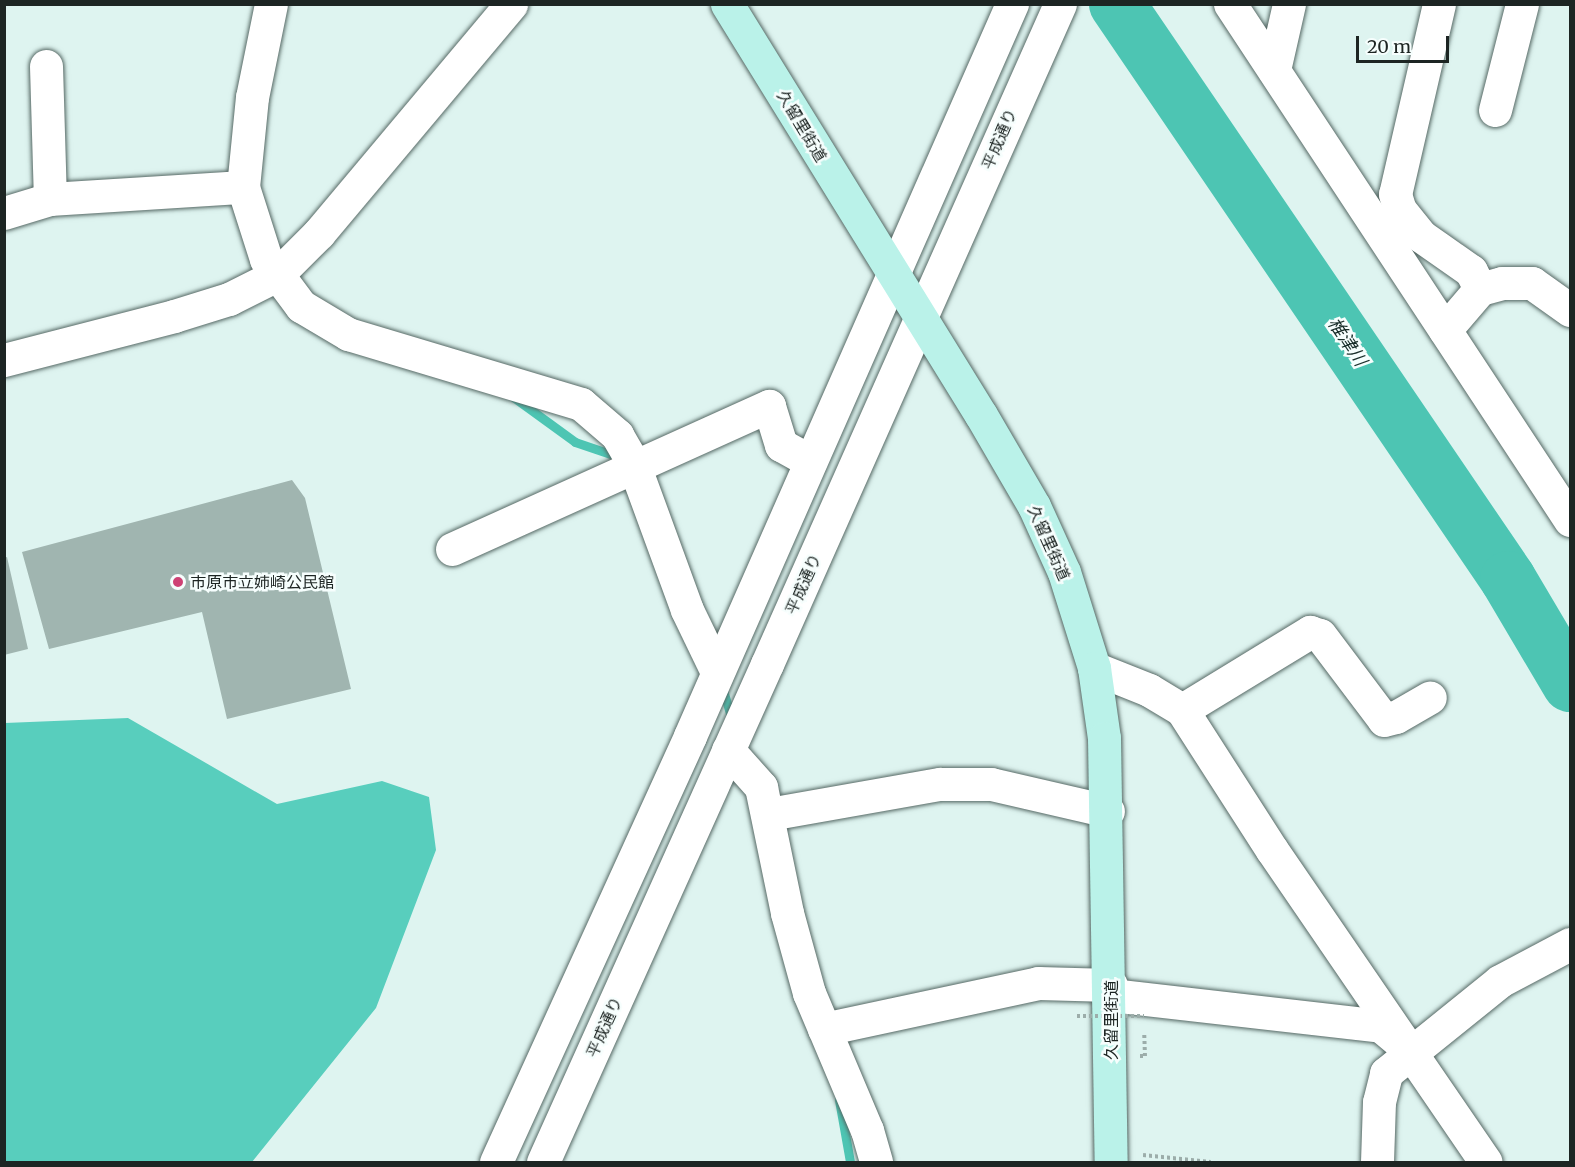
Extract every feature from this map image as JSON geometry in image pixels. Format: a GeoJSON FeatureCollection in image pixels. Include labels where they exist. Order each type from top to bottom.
{"type":"FeatureCollection","features":[{"type":"Feature","properties":{"kind":"main road","name":"久留里街道"},"geometry":{"type":"LineString","coordinates":[[727,4],[1034,506],[1064,572],[1094,668],[1104,738],[1108,811],[1111,990],[1126,1159]]}},
{"type":"Feature","properties":{"kind":"street"},"geometry":{"type":"LineString","coordinates":[[271,4],[252,97],[243,187],[255,235],[277,275],[301,306],[348,334],[581,404],[617,435],[634,465],[687,610],[717,672]]}},
{"type":"Feature","properties":{"kind":"street"},"geometry":{"type":"LineString","coordinates":[[4,360],[185,313],[229,299],[277,275],[319,233],[511,4]]}},
{"type":"Feature","properties":{"kind":"street","name":"平成通り"},"geometry":{"type":"LineString","coordinates":[[543,1162],[922,323],[1026,75],[1060,4]]}},
{"type":"Feature","properties":{"kind":"street"},"geometry":{"type":"LineString","coordinates":[[1230,4],[1570,520]]}},
{"type":"Feature","properties":{"kind":"street"},"geometry":{"type":"LineString","coordinates":[[1274,70],[1289,4]]}},
{"type":"Feature","properties":{"kind":"street"},"geometry":{"type":"LineString","coordinates":[[1439,4],[1395,194],[1407,223],[1472,271],[1480,289]]}},
{"type":"Feature","properties":{"kind":"street"},"geometry":{"type":"LineString","coordinates":[[1496,110],[1522,4]]}},
{"type":"Feature","properties":{"kind":"street"},"geometry":{"type":"LineString","coordinates":[[496,1162],[690,736],[808,460],[894,277],[1007,15]]}},
{"type":"Feature","properties":{"kind":"street"},"geometry":{"type":"LineString","coordinates":[[46,66],[50,199]]}},
{"type":"Feature","properties":{"kind":"street"},"geometry":{"type":"LineString","coordinates":[[4,213],[50,199],[243,187]]}},
{"type":"Feature","properties":{"kind":"street"},"geometry":{"type":"LineString","coordinates":[[1445,330],[1480,289],[1502,283],[1532,283],[1570,310]]}},
{"type":"Feature","properties":{"kind":"street"},"geometry":{"type":"LineString","coordinates":[[452,549],[769,406],[781,445],[808,460]]}},
{"type":"Feature","properties":{"kind":"street"},"geometry":{"type":"LineString","coordinates":[[1182,710],[1310,632],[1320,635],[1384,720],[1396,717],[1430,697]]}},
{"type":"Feature","properties":{"kind":"street"},"geometry":{"type":"LineString","coordinates":[[1094,668],[1149,690],[1182,710],[1272,850],[1486,1162]]}},
{"type":"Feature","properties":{"kind":"street"},"geometry":{"type":"LineString","coordinates":[[728,750],[761,787],[769,814],[787,913],[824,1029],[867,1130],[876,1162]]}},
{"type":"Feature","properties":{"kind":"street"},"geometry":{"type":"LineString","coordinates":[[769,814],[940,784],[991,784],[1108,811]]}},
{"type":"Feature","properties":{"kind":"street"},"geometry":{"type":"LineString","coordinates":[[1377,1162],[1379,1102],[1386,1073],[1410,1050],[1500,981],[1570,944]]}},
{"type":"Feature","properties":{"kind":"street"},"geometry":{"type":"LineString","coordinates":[[824,1029],[1038,983],[1111,990],[1381,1026],[1410,1050]]}},
{"type":"Feature","properties":{"kind":"path"},"geometry":{"type":"LineString","coordinates":[[1077,1016],[1144,1016]]}},
{"type":"Feature","properties":{"kind":"path"},"geometry":{"type":"LineString","coordinates":[[1126,1159],[1211,1162]]}},
{"type":"Feature","properties":{"kind":"green space"},"geometry":{"type":"Polygon","coordinates":[[[128,718],[277,804],[382,781],[429,797],[436,850],[376,1008],[252,1162],[5,1162],[5,723],[128,718]]]}},
{"type":"Feature","properties":{"kind":"building","name":"市原市立姉崎公民館"},"geometry":{"type":"Polygon","coordinates":[[[292,480],[305,498],[351,689],[227,719],[202,612],[49,649],[22,552],[292,480]]]}},
{"type":"Feature","properties":{"kind":"building"},"geometry":{"type":"Polygon","coordinates":[[[7,557],[28,649],[4,655],[4,558],[7,557]]]}},
{"type":"Feature","properties":{"kind":"waterway","name":"椎津川"},"geometry":{"type":"LineString","coordinates":[[1117,4],[1508,579],[1570,684]]}},
{"type":"Feature","properties":{"kind":"waterway"},"geometry":{"type":"LineString","coordinates":[[512,396],[575,442],[619,457]]}},
{"type":"Feature","properties":{"kind":"waterway"},"geometry":{"type":"LineString","coordinates":[[722,687],[732,720]]}},
{"type":"Feature","properties":{"kind":"waterway"},"geometry":{"type":"LineString","coordinates":[[839,1100],[850,1162]]}},
{"type":"Feature","properties":{"kind":"place","name":"市原市立姉崎公民館"},"geometry":{"type":"Point","coordinates":[178,582]}}]}
